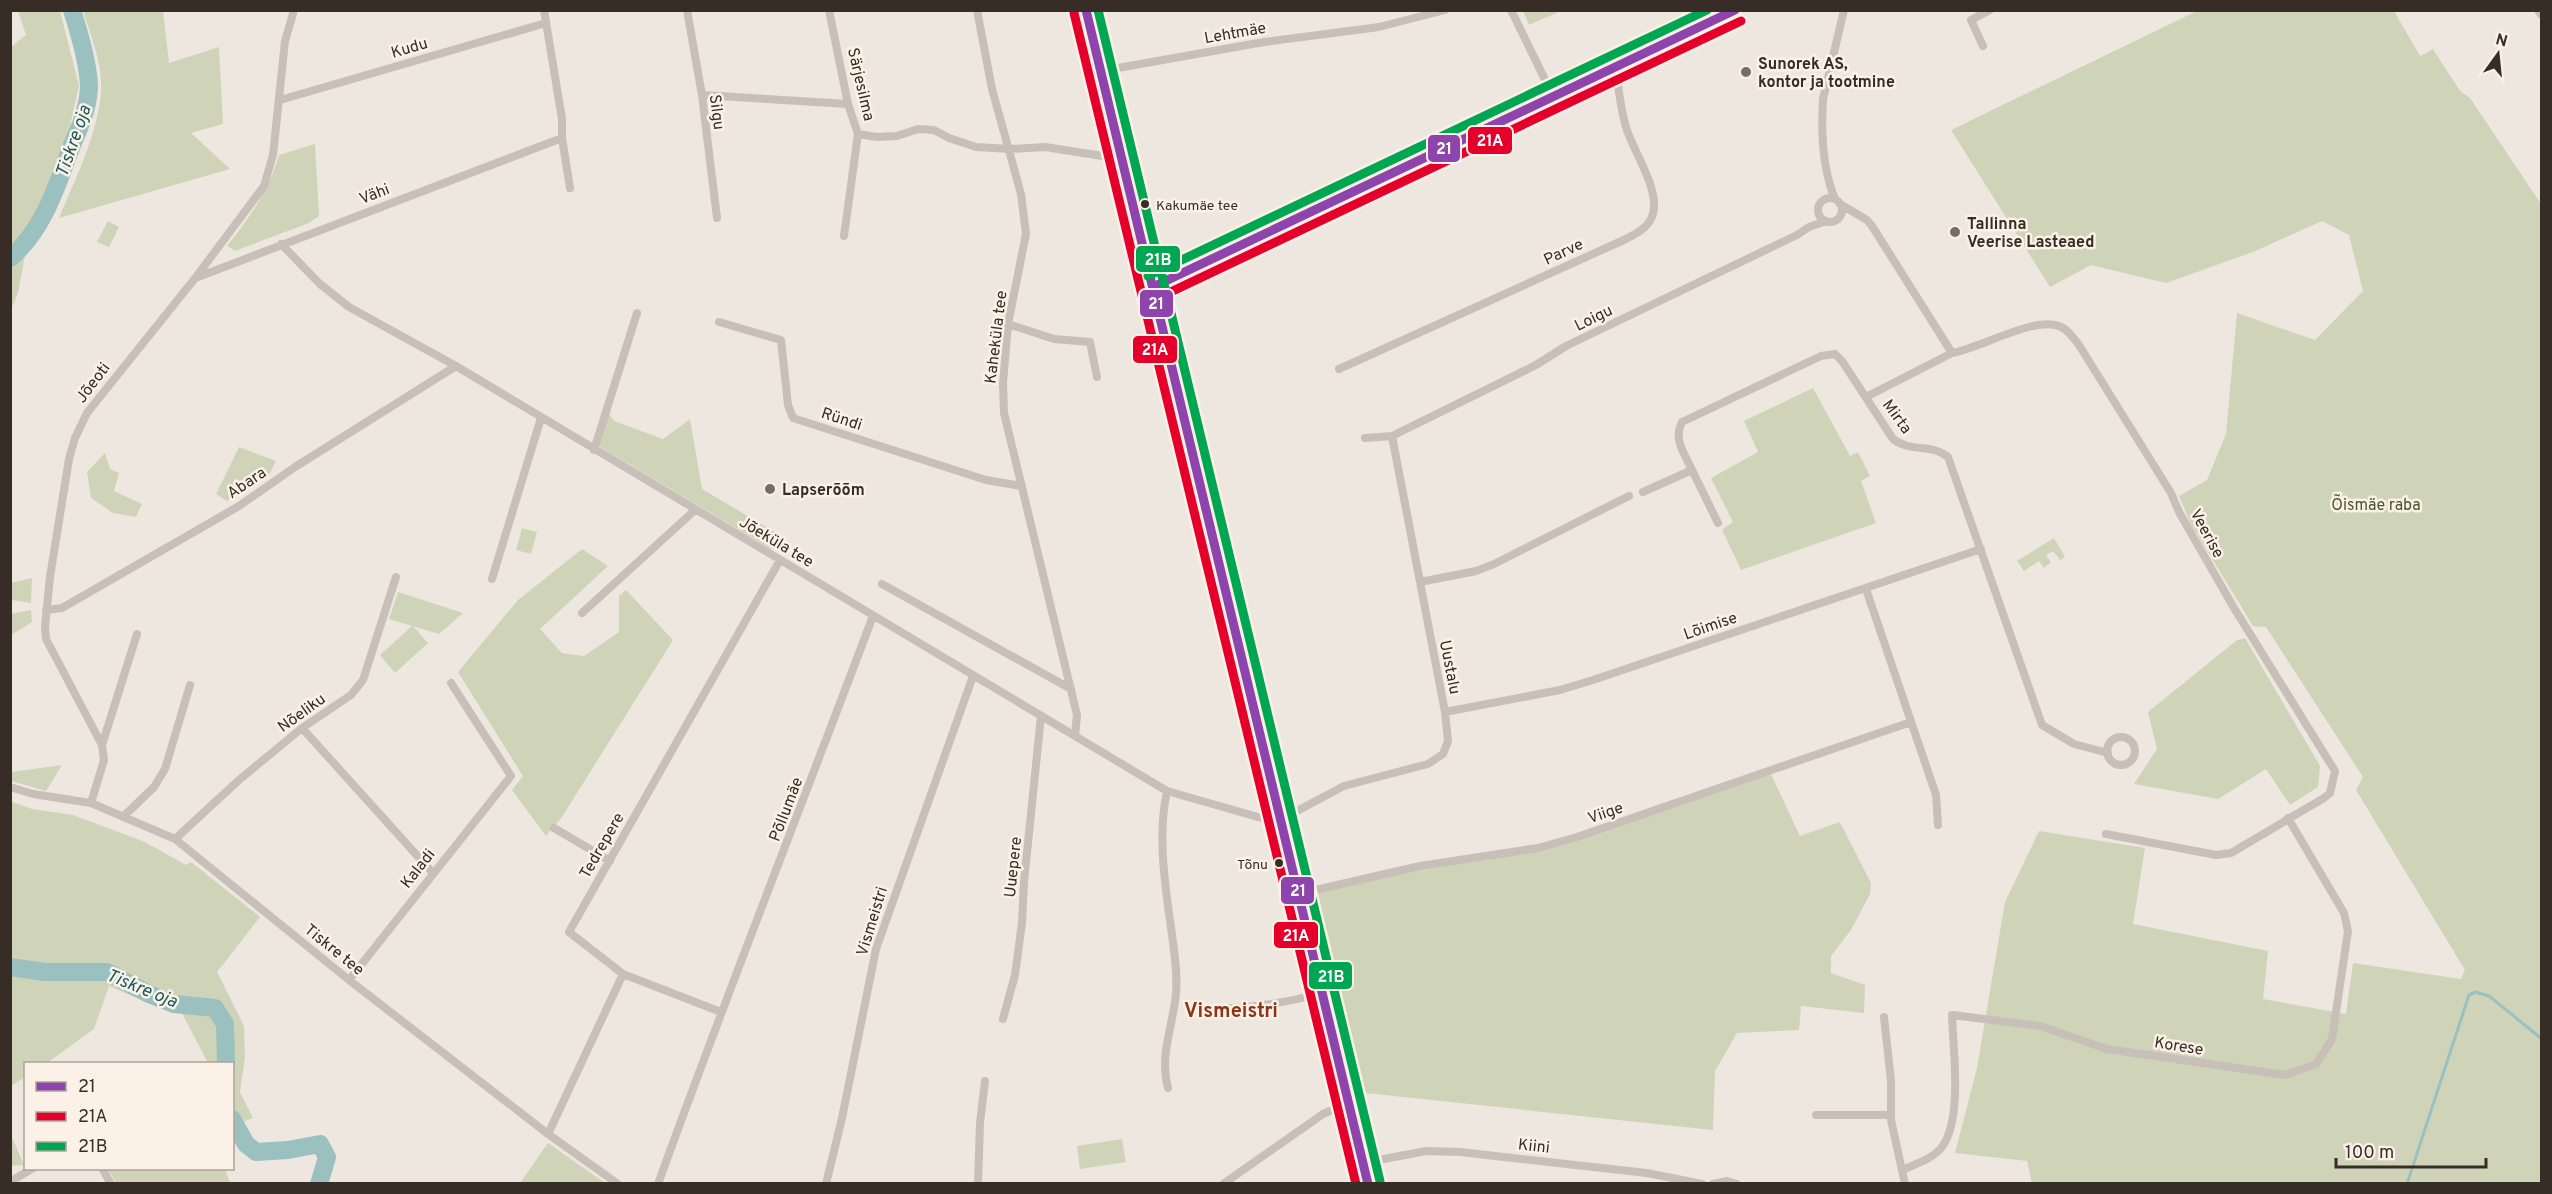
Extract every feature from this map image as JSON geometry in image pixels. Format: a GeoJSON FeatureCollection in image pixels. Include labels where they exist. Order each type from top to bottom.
{"type":"FeatureCollection","features":[{"type":"Feature","properties":{"kind":"street","name":"Jõeoti"},"geometry":{"type":"LineString","coordinates":[[102,745],[46,639],[46,610],[69,459],[75,438],[87,413],[196,277],[264,186],[273,155],[285,40],[294,10]]}},
{"type":"Feature","properties":{"kind":"street"},"geometry":{"type":"LineString","coordinates":[[544,10],[570,188]]}},
{"type":"Feature","properties":{"kind":"street","name":"Silgu"},"geometry":{"type":"LineString","coordinates":[[687,10],[702,95],[717,218]]}},
{"type":"Feature","properties":{"kind":"street","name":"Särjesilma"},"geometry":{"type":"LineString","coordinates":[[829,10],[848,104],[858,134],[844,236]]}},
{"type":"Feature","properties":{"kind":"street","name":"Kaheküla tee"},"geometry":{"type":"LineString","coordinates":[[977,10],[992,89],[1021,194],[1026,234],[1008,324],[1003,382],[1005,413],[1077,715],[1075,736]]}},
{"type":"Feature","properties":{"kind":"street"},"geometry":{"type":"LineString","coordinates":[[1086,10],[1153,287],[1170,368],[1368,1184]]}},
{"type":"Feature","properties":{"kind":"street","name":"Lehtmäe"},"geometry":{"type":"LineString","coordinates":[[1101,71],[1264,42],[1379,27],[1446,10]]}},
{"type":"Feature","properties":{"kind":"street"},"geometry":{"type":"LineString","coordinates":[[1510,10],[1554,98]]}},
{"type":"Feature","properties":{"kind":"street"},"geometry":{"type":"LineString","coordinates":[[1153,287],[1736,10]]}},
{"type":"Feature","properties":{"kind":"street"},"geometry":{"type":"LineString","coordinates":[[1829,183],[1818,212],[1826,221],[1833,222],[1842,211],[1829,183],[1823,99],[1844,10]]}},
{"type":"Feature","properties":{"kind":"street"},"geometry":{"type":"LineString","coordinates":[[1983,46],[1971,20],[1990,10]]}},
{"type":"Feature","properties":{"kind":"street","name":"Kudu"},"geometry":{"type":"LineString","coordinates":[[280,100],[546,23]]}},
{"type":"Feature","properties":{"kind":"street","name":"Parve"},"geometry":{"type":"LineString","coordinates":[[1339,369],[1626,239],[1651,220],[1655,207],[1652,191],[1626,128],[1615,68]]}},
{"type":"Feature","properties":{"kind":"street"},"geometry":{"type":"LineString","coordinates":[[702,95],[848,104]]}},
{"type":"Feature","properties":{"kind":"street"},"geometry":{"type":"LineString","coordinates":[[858,134],[877,137],[897,136],[918,129],[934,130],[948,138],[976,147],[1010,149],[1045,147],[1122,159]]}},
{"type":"Feature","properties":{"kind":"street","name":"Vähi"},"geometry":{"type":"LineString","coordinates":[[196,277],[562,138]]}},
{"type":"Feature","properties":{"kind":"street"},"geometry":{"type":"LineString","coordinates":[[1821,201],[1828,198],[1838,201],[1872,226],[1952,352],[1866,397]]}},
{"type":"Feature","properties":{"kind":"street","name":"Loigu"},"geometry":{"type":"LineString","coordinates":[[1809,227],[1818,212]]}},
{"type":"Feature","properties":{"kind":"street"},"geometry":{"type":"LineString","coordinates":[[1838,218],[1857,214]]}},
{"type":"Feature","properties":{"kind":"street","name":"Loigu"},"geometry":{"type":"LineString","coordinates":[[1392,436],[1536,365],[1566,346],[1797,235],[1809,227],[1826,221]]}},
{"type":"Feature","properties":{"kind":"street","name":"Jõeküla tee"},"geometry":{"type":"LineString","coordinates":[[281,244],[320,284],[350,307],[456,366],[1167,791],[1258,817],[1280,820]]}},
{"type":"Feature","properties":{"kind":"street"},"geometry":{"type":"LineString","coordinates":[[594,450],[637,313]]}},
{"type":"Feature","properties":{"kind":"street","name":"Ründi"},"geometry":{"type":"LineString","coordinates":[[719,322],[781,340],[788,405],[793,418],[986,480],[1022,486]]}},
{"type":"Feature","properties":{"kind":"street"},"geometry":{"type":"LineString","coordinates":[[1008,324],[1054,339],[1090,342],[1097,376]]}},
{"type":"Feature","properties":{"kind":"street","name":"Veerise"},"geometry":{"type":"LineString","coordinates":[[1952,352],[1969,350],[2028,327],[2053,324],[2066,329],[2171,493],[2179,512],[2234,608],[2335,771],[2330,793],[2231,853],[2216,855],[2106,834]]}},
{"type":"Feature","properties":{"kind":"street","name":"Mirta"},"geometry":{"type":"LineString","coordinates":[[1692,470],[1678,439],[1678,431],[1682,422],[1821,356],[1835,354],[1842,361],[1893,439],[1903,447],[1933,448],[1948,457],[2042,725],[2074,744],[2108,753]]}},
{"type":"Feature","properties":{"kind":"street","name":"Abara"},"geometry":{"type":"LineString","coordinates":[[46,610],[62,608],[239,506],[295,467],[456,366]]}},
{"type":"Feature","properties":{"kind":"street"},"geometry":{"type":"LineString","coordinates":[[492,579],[540,418]]}},
{"type":"Feature","properties":{"kind":"street"},"geometry":{"type":"LineString","coordinates":[[1365,438],[1392,436]]}},
{"type":"Feature","properties":{"kind":"street","name":"Uustalu"},"geometry":{"type":"LineString","coordinates":[[1280,820],[1344,786],[1428,764],[1443,754],[1448,741],[1445,712],[1392,436]]}},
{"type":"Feature","properties":{"kind":"street"},"geometry":{"type":"LineString","coordinates":[[1643,492],[1692,470],[1718,523]]}},
{"type":"Feature","properties":{"kind":"street"},"geometry":{"type":"LineString","coordinates":[[1420,582],[1485,567],[1629,496]]}},
{"type":"Feature","properties":{"kind":"street"},"geometry":{"type":"LineString","coordinates":[[582,614],[695,510]]}},
{"type":"Feature","properties":{"kind":"street","name":"Lõimise"},"geometry":{"type":"LineString","coordinates":[[1445,712],[1560,690],[1593,680],[1981,549]]}},
{"type":"Feature","properties":{"kind":"street","name":"Tedrepere"},"geometry":{"type":"LineString","coordinates":[[623,974],[569,932],[780,560]]}},
{"type":"Feature","properties":{"kind":"street","name":"Nõeliku"},"geometry":{"type":"LineString","coordinates":[[175,839],[239,780],[302,728],[351,695],[363,680],[396,577]]}},
{"type":"Feature","properties":{"kind":"street"},"geometry":{"type":"LineString","coordinates":[[882,584],[1071,689]]}},
{"type":"Feature","properties":{"kind":"street"},"geometry":{"type":"LineString","coordinates":[[1866,589],[1936,795],[1938,825]]}},
{"type":"Feature","properties":{"kind":"street","name":"Põllumäe"},"geometry":{"type":"LineString","coordinates":[[657,1184],[873,616]]}},
{"type":"Feature","properties":{"kind":"street"},"geometry":{"type":"LineString","coordinates":[[91,803],[104,760],[102,745],[137,634]]}},
{"type":"Feature","properties":{"kind":"street","name":"Vismeistri"},"geometry":{"type":"LineString","coordinates":[[826,1184],[842,1118],[876,949],[973,676]]}},
{"type":"Feature","properties":{"kind":"street","name":"Kaladi"},"geometry":{"type":"LineString","coordinates":[[349,980],[432,872],[511,776],[452,683]]}},
{"type":"Feature","properties":{"kind":"street"},"geometry":{"type":"LineString","coordinates":[[124,816],[154,787],[165,768],[190,685]]}},
{"type":"Feature","properties":{"kind":"street","name":"Uuepere"},"geometry":{"type":"LineString","coordinates":[[1003,1018],[1015,975],[1022,923],[1041,716]]}},
{"type":"Feature","properties":{"kind":"street","name":"Viige"},"geometry":{"type":"LineString","coordinates":[[1298,894],[1420,866],[1538,848],[1577,837],[1911,722]]}},
{"type":"Feature","properties":{"kind":"street"},"geometry":{"type":"LineString","coordinates":[[302,728],[432,872]]}},
{"type":"Feature","properties":{"kind":"street","name":"Tiskre tee"},"geometry":{"type":"LineString","coordinates":[[10,787],[33,794],[91,803],[175,839],[349,980],[548,1134],[618,1184]]}},
{"type":"Feature","properties":{"kind":"street"},"geometry":{"type":"LineString","coordinates":[[1167,791],[1163,810],[1166,897],[1174,955],[1176,993],[1164,1054],[1164,1073],[1168,1088]]}},
{"type":"Feature","properties":{"kind":"street","name":"Korese"},"geometry":{"type":"LineString","coordinates":[[1903,1170],[1935,1154],[1942,1147],[1951,1124],[1954,1098],[1952,1015],[2040,1026],[2107,1049],[2240,1070],[2285,1075],[2316,1064],[2332,1039],[2348,931],[2344,913],[2288,818]]}},
{"type":"Feature","properties":{"kind":"street"},"geometry":{"type":"LineString","coordinates":[[554,828],[610,861]]}},
{"type":"Feature","properties":{"kind":"street"},"geometry":{"type":"LineString","coordinates":[[548,1134],[623,974],[721,1012]]}},
{"type":"Feature","properties":{"kind":"street"},"geometry":{"type":"LineString","coordinates":[[1206,1008],[1242,1009],[1283,1004],[1322,993]]}},
{"type":"Feature","properties":{"kind":"street"},"geometry":{"type":"LineString","coordinates":[[1884,1017],[1892,1081],[1891,1115],[1905,1184]]}},
{"type":"Feature","properties":{"kind":"street"},"geometry":{"type":"LineString","coordinates":[[978,1184],[980,1123],[985,1081]]}},
{"type":"Feature","properties":{"kind":"street"},"geometry":{"type":"LineString","coordinates":[[1223,1184],[1323,1114],[1348,1103]]}},
{"type":"Feature","properties":{"kind":"street"},"geometry":{"type":"LineString","coordinates":[[1816,1115],[1891,1115]]}},
{"type":"Feature","properties":{"kind":"street","name":"Kiini"},"geometry":{"type":"LineString","coordinates":[[1363,1163],[1426,1151],[1460,1152],[1647,1173],[1702,1184]]}},
{"type":"Feature","properties":{"kind":"street"},"geometry":{"type":"LineString","coordinates":[[10,1182],[30,1170]]}},
{"type":"Feature","properties":{"kind":"street"},"geometry":{"type":"LineString","coordinates":[[103,1170],[111,1184]]}},
{"type":"Feature","properties":{"kind":"street"},"geometry":{"type":"LineString","coordinates":[[1713,1184],[1727,1180],[1737,1184]]}},
{"type":"Feature","properties":{"kind":"green space"},"geometry":{"type":"Polygon","coordinates":[[[18,11],[60,11],[79,86],[48,222],[25,255],[18,293],[11,310],[11,47],[26,35],[18,11]]]}},
{"type":"Feature","properties":{"kind":"green space"},"geometry":{"type":"Polygon","coordinates":[[[83,11],[163,11],[169,63],[219,47],[223,124],[191,133],[230,169],[59,218],[91,140],[101,92],[98,61],[83,11]]]}},
{"type":"Feature","properties":{"kind":"green space"},"geometry":{"type":"Polygon","coordinates":[[[1523,11],[1561,11],[1529,25],[1523,11]]]}},
{"type":"Feature","properties":{"kind":"green space","name":"Õismäe raba"},"geometry":{"type":"Polygon","coordinates":[[[2197,11],[2394,11],[2420,56],[2433,49],[2460,91],[2470,98],[2541,204],[2541,1183],[2032,1183],[2027,1161],[1955,1153],[1977,1068],[2005,902],[2039,831],[2145,848],[2133,924],[2268,951],[2263,999],[2346,1014],[2353,963],[2461,979],[2465,970],[2356,790],[2363,777],[2266,627],[2253,626],[2191,524],[2179,496],[2207,480],[2226,434],[2237,313],[2315,340],[2363,291],[2349,235],[2322,221],[2253,252],[2166,283],[2091,265],[2050,287],[1951,130],[2197,11]]]}},
{"type":"Feature","properties":{"kind":"green space"},"geometry":{"type":"Polygon","coordinates":[[[315,144],[319,216],[309,223],[235,251],[227,246],[258,203],[279,155],[315,144]]]}},
{"type":"Feature","properties":{"kind":"green space"},"geometry":{"type":"Polygon","coordinates":[[[108,221],[119,227],[109,247],[97,242],[108,221]]]}},
{"type":"Feature","properties":{"kind":"green space"},"geometry":{"type":"Polygon","coordinates":[[[1813,388],[1850,456],[1858,452],[1870,476],[1861,481],[1876,523],[1741,570],[1722,530],[1733,522],[1711,478],[1758,452],[1744,421],[1813,388]]]}},
{"type":"Feature","properties":{"kind":"green space"},"geometry":{"type":"Polygon","coordinates":[[[609,414],[614,421],[663,439],[690,419],[702,489],[783,537],[776,547],[771,549],[600,447],[609,414]]]}},
{"type":"Feature","properties":{"kind":"green space"},"geometry":{"type":"Polygon","coordinates":[[[239,447],[276,461],[269,475],[227,501],[216,494],[239,447]]]}},
{"type":"Feature","properties":{"kind":"green space"},"geometry":{"type":"Polygon","coordinates":[[[105,453],[110,469],[119,473],[114,491],[142,504],[136,517],[113,513],[91,498],[87,472],[105,453]]]}},
{"type":"Feature","properties":{"kind":"green space"},"geometry":{"type":"Polygon","coordinates":[[[522,528],[537,532],[531,554],[516,550],[522,528]]]}},
{"type":"Feature","properties":{"kind":"green space"},"geometry":{"type":"Polygon","coordinates":[[[2054,538],[2065,557],[2060,560],[2053,551],[2046,555],[2051,562],[2044,568],[2039,561],[2024,571],[2017,561],[2054,538]]]}},
{"type":"Feature","properties":{"kind":"green space"},"geometry":{"type":"Polygon","coordinates":[[[582,549],[608,566],[540,629],[562,653],[584,656],[619,632],[619,596],[626,590],[673,640],[562,817],[546,836],[512,790],[523,776],[458,672],[518,600],[582,549]]]}},
{"type":"Feature","properties":{"kind":"green space"},"geometry":{"type":"Polygon","coordinates":[[[32,578],[31,603],[11,600],[11,583],[32,578]]]}},
{"type":"Feature","properties":{"kind":"green space"},"geometry":{"type":"Polygon","coordinates":[[[398,592],[463,613],[439,634],[413,626],[428,643],[395,673],[380,655],[412,626],[389,619],[398,592]]]}},
{"type":"Feature","properties":{"kind":"green space"},"geometry":{"type":"Polygon","coordinates":[[[31,610],[32,622],[11,635],[11,614],[31,610]]]}},
{"type":"Feature","properties":{"kind":"green space"},"geometry":{"type":"Polygon","coordinates":[[[2245,638],[2320,766],[2318,787],[2290,805],[2266,769],[2218,799],[2134,784],[2157,749],[2148,712],[2237,640],[2245,638]]]}},
{"type":"Feature","properties":{"kind":"green space"},"geometry":{"type":"Polygon","coordinates":[[[62,765],[46,791],[11,781],[11,772],[62,765]]]}},
{"type":"Feature","properties":{"kind":"green space"},"geometry":{"type":"Polygon","coordinates":[[[1771,774],[1800,836],[1840,822],[1871,883],[1870,894],[1851,930],[1831,956],[1831,973],[1865,985],[1864,1013],[1801,1006],[1799,1030],[1737,1033],[1715,1071],[1713,1130],[1356,1092],[1307,896],[1403,873],[1507,856],[1771,774]]]}},
{"type":"Feature","properties":{"kind":"green space"},"geometry":{"type":"Polygon","coordinates":[[[10,801],[32,809],[73,815],[145,842],[186,865],[191,862],[260,917],[217,972],[244,1026],[245,1057],[240,1092],[253,1118],[234,1126],[234,1062],[207,1062],[182,1013],[169,1012],[109,986],[94,1029],[48,1062],[24,1062],[24,1078],[11,1086],[11,975],[26,976],[40,963],[11,958],[10,801]]]}},
{"type":"Feature","properties":{"kind":"green space"},"geometry":{"type":"Polygon","coordinates":[[[11,1135],[24,1165],[11,1166],[11,1135]]]}},
{"type":"Feature","properties":{"kind":"green space"},"geometry":{"type":"Polygon","coordinates":[[[1122,1139],[1126,1162],[1080,1169],[1077,1146],[1122,1139]]]}},
{"type":"Feature","properties":{"kind":"green space"},"geometry":{"type":"Polygon","coordinates":[[[548,1143],[605,1183],[520,1183],[548,1143]]]}},
{"type":"Feature","properties":{"kind":"green space"},"geometry":{"type":"Polygon","coordinates":[[[109,1170],[225,1170],[230,1183],[116,1183],[109,1170]]]}},
{"type":"Feature","properties":{"kind":"waterway","name":"Tiskre oja"},"geometry":{"type":"LineString","coordinates":[[10,258],[22,247],[41,220],[55,191],[85,110],[89,88],[87,69],[72,10]]}},
{"type":"Feature","properties":{"kind":"waterway","name":"Tiskre oja"},"geometry":{"type":"LineString","coordinates":[[10,967],[45,972],[107,972],[174,1004],[215,1008],[225,1024],[226,1062]]}},
{"type":"Feature","properties":{"kind":"waterway"},"geometry":{"type":"LineString","coordinates":[[2407,1184],[2469,995],[2476,992],[2489,996],[2542,1039]]}},
{"type":"Feature","properties":{"kind":"waterway","name":"Tiskre oja"},"geometry":{"type":"LineString","coordinates":[[234,1123],[246,1144],[256,1152],[288,1150],[320,1144],[327,1157],[319,1184]]}},
{"type":"Feature","properties":{"kind":"transit line","name":"21"},"geometry":{"type":"LineString","coordinates":[[1086,10],[1368,1184]]}},
{"type":"Feature","properties":{"kind":"transit line","name":"21B"},"geometry":{"type":"LineString","coordinates":[[1098,10],[1380,1181]]}},
{"type":"Feature","properties":{"kind":"transit line","name":"21B"},"geometry":{"type":"LineString","coordinates":[[1148,276],[1707,10]]}},
{"type":"Feature","properties":{"kind":"transit line","name":"21"},"geometry":{"type":"LineString","coordinates":[[1153,287],[1735,10]]}},
{"type":"Feature","properties":{"kind":"transit line","name":"21A"},"geometry":{"type":"LineString","coordinates":[[1074,13],[1356,1184]]}},
{"type":"Feature","properties":{"kind":"transit line","name":"21A"},"geometry":{"type":"LineString","coordinates":[[1158,298],[1741,21]]}},
{"type":"Feature","properties":{"kind":"place","name":"Sunorek AS, kontor ja tootmine"},"geometry":{"type":"Point","coordinates":[1746,72]}},
{"type":"Feature","properties":{"kind":"place","name":"Kakumäe tee"},"geometry":{"type":"Point","coordinates":[1145,204]}},
{"type":"Feature","properties":{"kind":"place","name":"Tallinna Veerise Lasteaed"},"geometry":{"type":"Point","coordinates":[1955,232]}},
{"type":"Feature","properties":{"kind":"place","name":"Lapserõõm"},"geometry":{"type":"Point","coordinates":[770,489]}},
{"type":"Feature","properties":{"kind":"place","name":"Tõnu"},"geometry":{"type":"Point","coordinates":[1279,863]}},
{"type":"Feature","properties":{"kind":"district","name":"Vismeistri"},"geometry":{"type":"Point","coordinates":[1231,1010]}}]}
